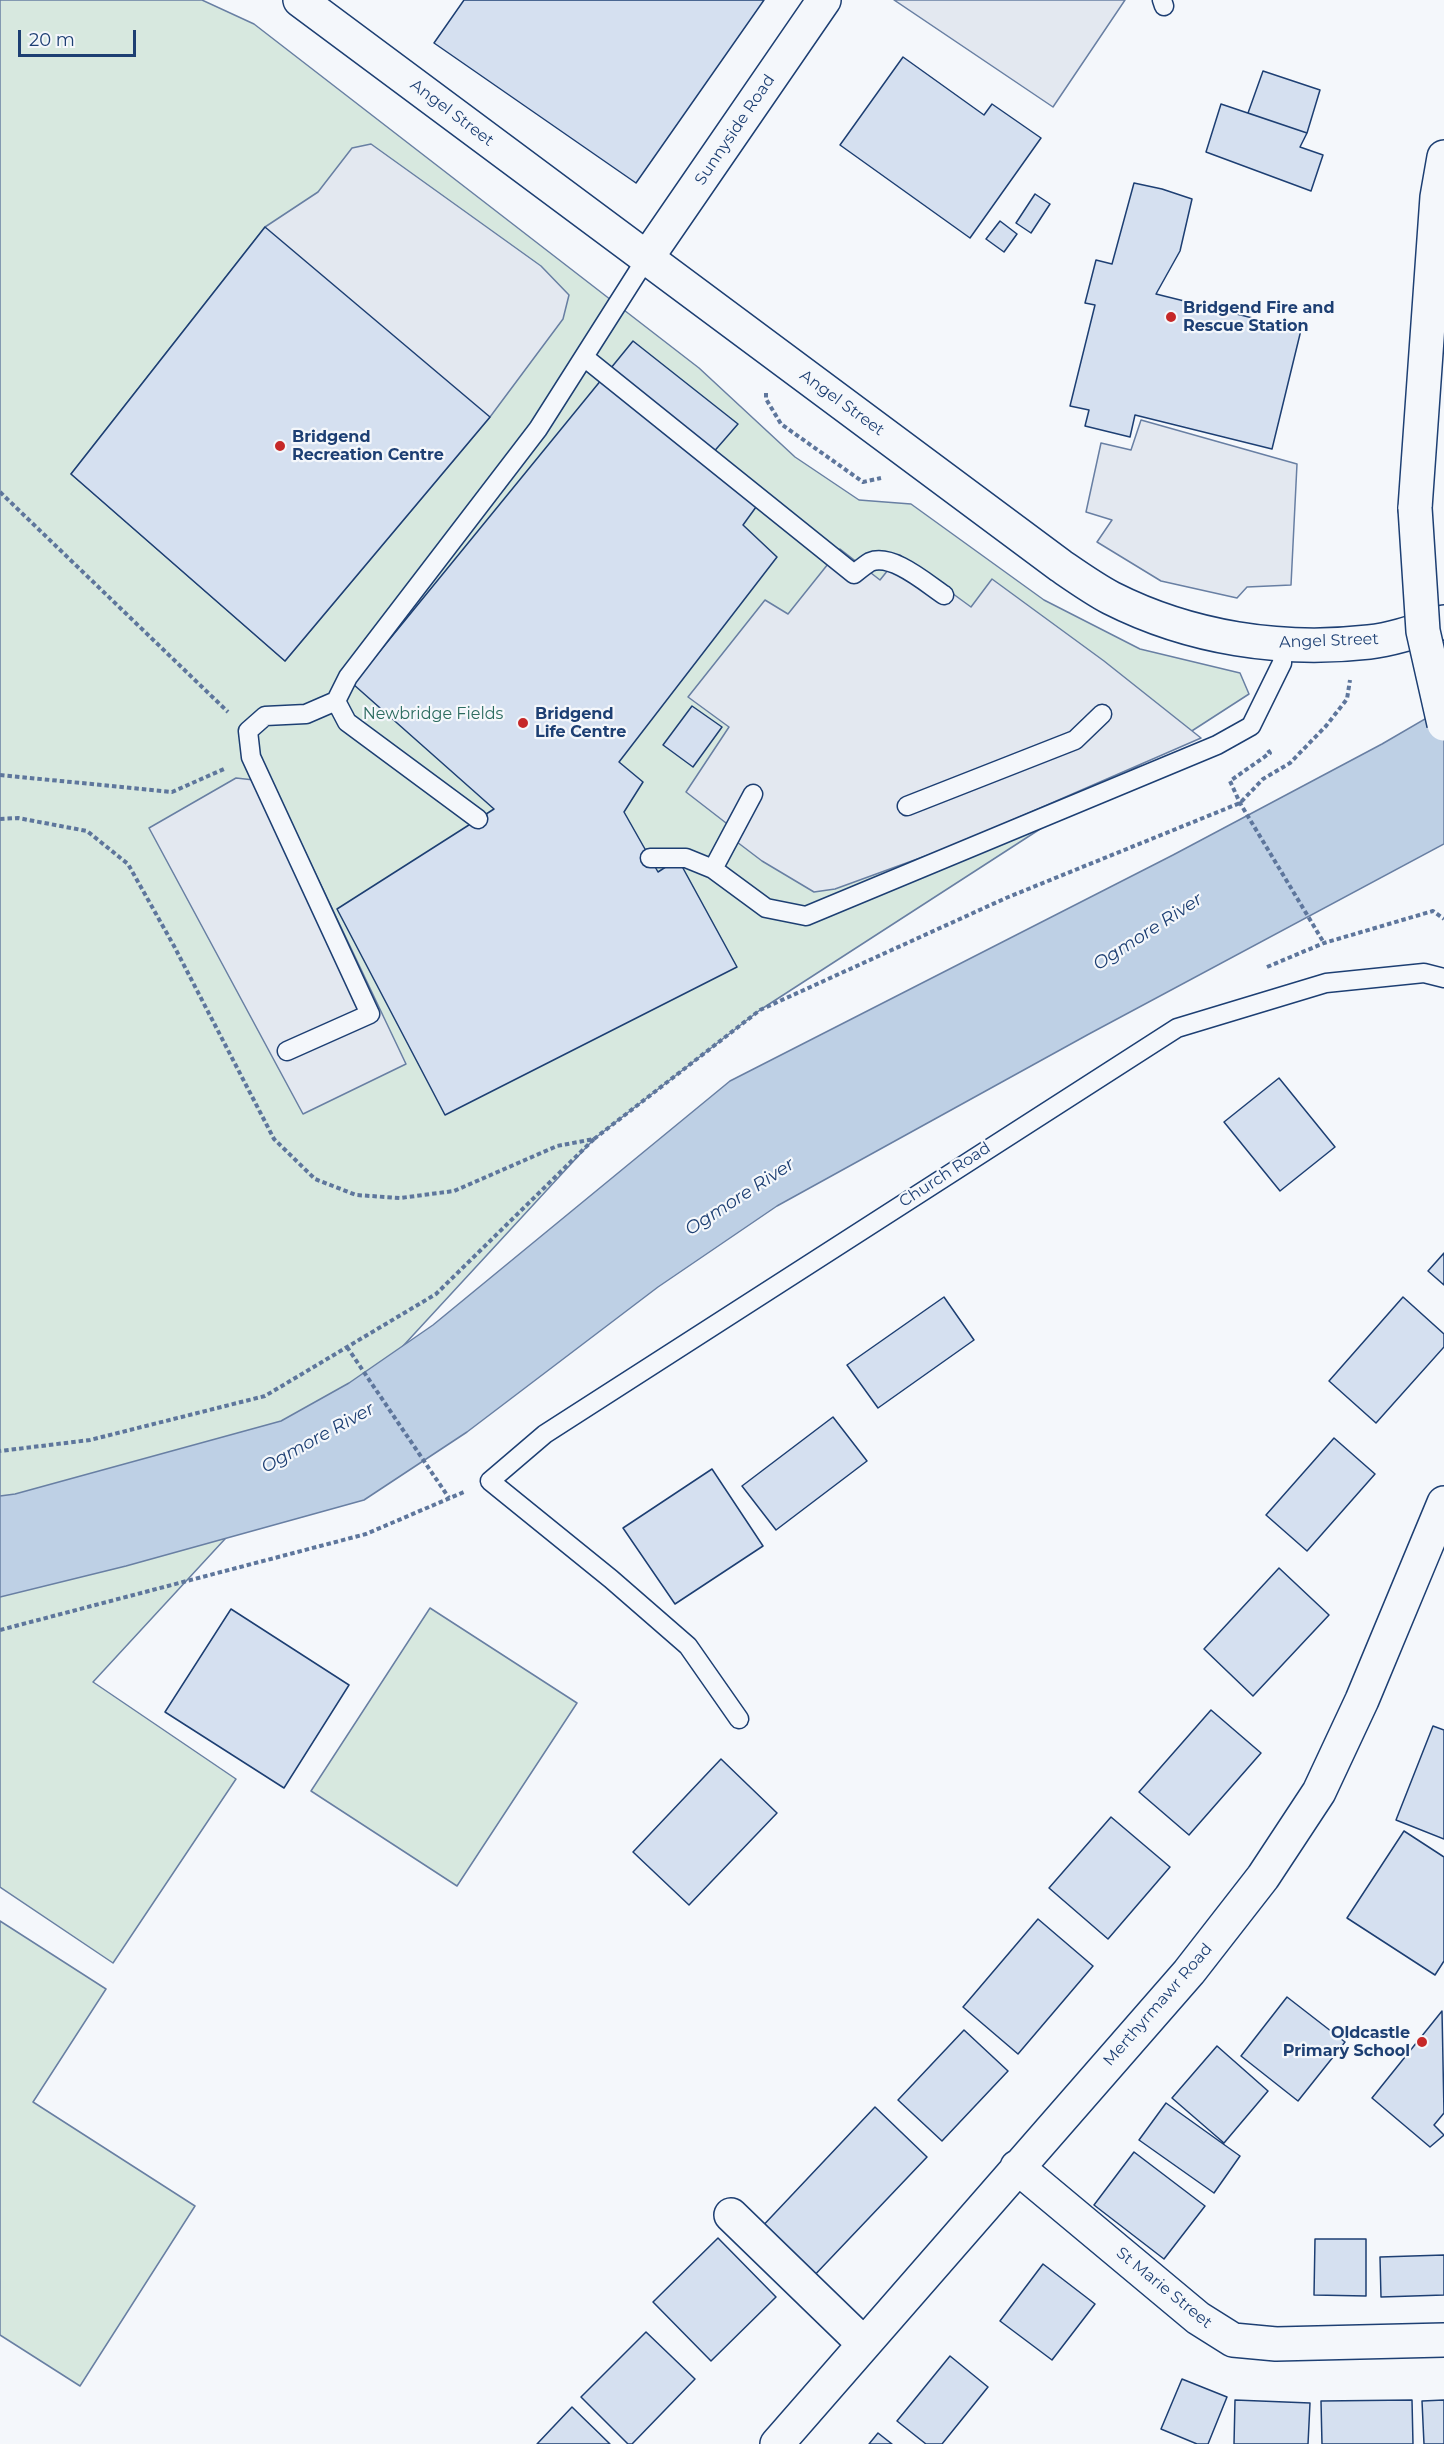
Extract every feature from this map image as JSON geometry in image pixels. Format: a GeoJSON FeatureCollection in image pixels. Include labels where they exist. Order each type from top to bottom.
{"type":"FeatureCollection","features":[{"type":"Feature","properties":{"kind":"street","name":"Angel Street"},"geometry":{"type":"LineString","coordinates":[[300,0],[1061,566],[1111,597],[1179,626],[1248,641],[1283,645],[1369,642],[1392,638],[1444,622]]}},
{"type":"Feature","properties":{"kind":"street","name":"Sunnyside Road"},"geometry":{"type":"LineString","coordinates":[[646,259],[824,0]]}},
{"type":"Feature","properties":{"kind":"street"},"geometry":{"type":"LineString","coordinates":[[1444,157],[1437,197],[1415,508],[1423,631],[1444,724]]}},
{"type":"Feature","properties":{"kind":"street","name":"Merthyrmawr Road"},"geometry":{"type":"LineString","coordinates":[[777,2444],[1189,1972],[1263,1877],[1319,1792],[1362,1700],[1444,1503]]}},
{"type":"Feature","properties":{"kind":"street","name":"St Marie Street"},"geometry":{"type":"LineString","coordinates":[[1017,2167],[1198,2318],[1233,2340],[1276,2344],[1444,2340]]}},
{"type":"Feature","properties":{"kind":"street"},"geometry":{"type":"LineString","coordinates":[[731,2215],[864,2344]]}},
{"type":"Feature","properties":{"kind":"lane"},"geometry":{"type":"LineString","coordinates":[[287,1051],[370,1014],[251,757],[248,731],[264,716],[306,714],[336,701],[348,677],[538,429],[646,259]]}},
{"type":"Feature","properties":{"kind":"lane"},"geometry":{"type":"LineString","coordinates":[[584,357],[854,574],[870,562],[885,561],[900,566],[944,595]]}},
{"type":"Feature","properties":{"kind":"lane"},"geometry":{"type":"LineString","coordinates":[[650,858],[686,858],[713,869],[766,908],[806,916],[1217,745],[1251,726],[1282,663],[1283,645]]}},
{"type":"Feature","properties":{"kind":"lane"},"geometry":{"type":"LineString","coordinates":[[336,701],[347,722],[478,819]]}},
{"type":"Feature","properties":{"kind":"lane"},"geometry":{"type":"LineString","coordinates":[[907,806],[1075,740],[1102,714]]}},
{"type":"Feature","properties":{"kind":"lane"},"geometry":{"type":"LineString","coordinates":[[713,869],[753,794]]}},
{"type":"Feature","properties":{"kind":"lane","name":"Church Road"},"geometry":{"type":"LineString","coordinates":[[490,1481],[545,1434],[1177,1028],[1326,983],[1424,973],[1444,978]]}},
{"type":"Feature","properties":{"kind":"lane"},"geometry":{"type":"LineString","coordinates":[[490,1481],[688,1646],[739,1719]]}},
{"type":"Feature","properties":{"kind":"path"},"geometry":{"type":"LineString","coordinates":[[0,492],[248,731]]}},
{"type":"Feature","properties":{"kind":"path"},"geometry":{"type":"LineString","coordinates":[[0,1451],[90,1440],[266,1395],[436,1294],[594,1139],[760,1010],[1006,898],[1240,803],[1263,779],[1290,763],[1326,726],[1347,699],[1351,682],[1350,672]]}},
{"type":"Feature","properties":{"kind":"path"},"geometry":{"type":"LineString","coordinates":[[0,775],[172,792],[251,757]]}},
{"type":"Feature","properties":{"kind":"path"},"geometry":{"type":"LineString","coordinates":[[1230,782],[1240,803],[1324,943],[1433,911],[1444,919]]}},
{"type":"Feature","properties":{"kind":"path"},"geometry":{"type":"LineString","coordinates":[[0,819],[18,818],[87,831],[128,864],[174,946],[274,1139],[315,1179],[356,1195],[400,1198],[454,1191],[557,1146],[594,1139]]}},
{"type":"Feature","properties":{"kind":"path"},"geometry":{"type":"LineString","coordinates":[[347,1347],[449,1498]]}},
{"type":"Feature","properties":{"kind":"path"},"geometry":{"type":"LineString","coordinates":[[0,1630],[366,1534],[490,1481]]}},
{"type":"Feature","properties":{"kind":"green space","name":"Newbridge Fields"},"geometry":{"type":"Polygon","coordinates":[[[0,0],[202,0],[254,24],[699,368],[795,457],[859,500],[911,504],[1044,600],[1140,649],[1240,673],[1249,694],[760,1010],[594,1139],[93,1682],[236,1779],[113,1963],[0,1887],[0,0]]]}},
{"type":"Feature","properties":{"kind":"green space"},"geometry":{"type":"Polygon","coordinates":[[[430,1608],[577,1703],[457,1886],[311,1791],[430,1608]]]}},
{"type":"Feature","properties":{"kind":"green space"},"geometry":{"type":"Polygon","coordinates":[[[0,1921],[106,1989],[33,2102],[195,2206],[80,2386],[0,2335],[0,1921]]]}},
{"type":"Feature","properties":{"kind":"shaded area"},"geometry":{"type":"Polygon","coordinates":[[[894,0],[1125,0],[1053,107],[894,0]]]}},
{"type":"Feature","properties":{"kind":"shaded area","name":"Bridgend Recreation Centre"},"geometry":{"type":"Polygon","coordinates":[[[371,144],[541,266],[569,295],[563,319],[490,417],[285,661],[71,474],[265,227],[318,192],[352,148],[371,144]]]}},
{"type":"Feature","properties":{"kind":"shaded area"},"geometry":{"type":"Polygon","coordinates":[[[1141,420],[1297,464],[1291,585],[1247,587],[1237,598],[1161,581],[1097,542],[1112,520],[1086,512],[1101,443],[1131,450],[1141,420]]]}},
{"type":"Feature","properties":{"kind":"shaded area"},"geometry":{"type":"Polygon","coordinates":[[[840,549],[880,580],[900,555],[971,607],[992,579],[1104,661],[1201,738],[953,846],[835,889],[814,892],[762,861],[737,842],[739,833],[686,792],[729,727],[688,697],[765,600],[788,614],[840,549]]]}},
{"type":"Feature","properties":{"kind":"shaded area"},"geometry":{"type":"Polygon","coordinates":[[[236,778],[272,782],[406,1064],[303,1114],[149,828],[236,778]]]}},
{"type":"Feature","properties":{"kind":"water","name":"Ogmore River"},"geometry":{"type":"Polygon","coordinates":[[[1444,708],[1444,844],[1089,1034],[777,1206],[658,1287],[467,1432],[364,1500],[126,1566],[0,1597],[0,1496],[15,1494],[281,1421],[349,1383],[433,1325],[730,1081],[1173,855],[1382,744],[1444,708]]]}},
{"type":"Feature","properties":{"kind":"building"},"geometry":{"type":"Polygon","coordinates":[[[464,0],[764,0],[636,183],[434,43],[464,0]]]}},
{"type":"Feature","properties":{"kind":"building"},"geometry":{"type":"Polygon","coordinates":[[[903,57],[984,115],[992,104],[1041,138],[970,238],[840,145],[903,57]]]}},
{"type":"Feature","properties":{"kind":"building"},"geometry":{"type":"Polygon","coordinates":[[[1263,71],[1320,90],[1307,133],[1248,113],[1263,71]]]}},
{"type":"Feature","properties":{"kind":"building"},"geometry":{"type":"Polygon","coordinates":[[[1221,104],[1307,133],[1300,147],[1323,155],[1311,191],[1206,152],[1221,104]]]}},
{"type":"Feature","properties":{"kind":"building","name":"Bridgend Fire and Rescue Station"},"geometry":{"type":"Polygon","coordinates":[[[1134,183],[1192,199],[1180,251],[1156,294],[1301,330],[1272,449],[1135,415],[1130,437],[1085,426],[1089,410],[1070,406],[1095,305],[1085,303],[1096,260],[1112,264],[1134,183]]]}},
{"type":"Feature","properties":{"kind":"building"},"geometry":{"type":"Polygon","coordinates":[[[1035,194],[1050,204],[1031,233],[1016,223],[1035,194]]]}},
{"type":"Feature","properties":{"kind":"building"},"geometry":{"type":"Polygon","coordinates":[[[1000,221],[1017,234],[1004,252],[986,239],[1000,221]]]}},
{"type":"Feature","properties":{"kind":"building","name":"Bridgend Recreation Centre"},"geometry":{"type":"Polygon","coordinates":[[[265,227],[490,417],[285,661],[71,474],[265,227]]]}},
{"type":"Feature","properties":{"kind":"building","name":"Bridgend Life Centre"},"geometry":{"type":"Polygon","coordinates":[[[633,341],[738,424],[711,455],[764,496],[743,525],[777,557],[619,762],[643,782],[624,812],[658,872],[678,859],[737,967],[445,1115],[337,909],[494,809],[353,684],[633,341]]]}},
{"type":"Feature","properties":{"kind":"building"},"geometry":{"type":"Polygon","coordinates":[[[692,706],[722,727],[693,767],[663,745],[692,706]]]}},
{"type":"Feature","properties":{"kind":"building"},"geometry":{"type":"Polygon","coordinates":[[[1279,1078],[1335,1147],[1280,1191],[1224,1122],[1279,1078]]]}},
{"type":"Feature","properties":{"kind":"building"},"geometry":{"type":"Polygon","coordinates":[[[1444,1253],[1444,1285],[1428,1271],[1444,1253]]]}},
{"type":"Feature","properties":{"kind":"building"},"geometry":{"type":"Polygon","coordinates":[[[944,1297],[974,1340],[878,1408],[847,1365],[944,1297]]]}},
{"type":"Feature","properties":{"kind":"building"},"geometry":{"type":"Polygon","coordinates":[[[1403,1297],[1444,1334],[1444,1347],[1376,1423],[1329,1381],[1403,1297]]]}},
{"type":"Feature","properties":{"kind":"building"},"geometry":{"type":"Polygon","coordinates":[[[833,1417],[867,1461],[776,1530],[742,1486],[833,1417]]]}},
{"type":"Feature","properties":{"kind":"building"},"geometry":{"type":"Polygon","coordinates":[[[1334,1438],[1375,1474],[1307,1551],[1266,1515],[1334,1438]]]}},
{"type":"Feature","properties":{"kind":"building"},"geometry":{"type":"Polygon","coordinates":[[[712,1469],[763,1546],[675,1604],[623,1528],[712,1469]]]}},
{"type":"Feature","properties":{"kind":"building"},"geometry":{"type":"Polygon","coordinates":[[[1279,1568],[1329,1615],[1253,1696],[1204,1649],[1279,1568]]]}},
{"type":"Feature","properties":{"kind":"building"},"geometry":{"type":"Polygon","coordinates":[[[231,1609],[349,1685],[284,1788],[165,1712],[231,1609]]]}},
{"type":"Feature","properties":{"kind":"building"},"geometry":{"type":"Polygon","coordinates":[[[1211,1710],[1261,1753],[1189,1835],[1139,1792],[1211,1710]]]}},
{"type":"Feature","properties":{"kind":"building"},"geometry":{"type":"Polygon","coordinates":[[[1433,1726],[1444,1730],[1444,1839],[1396,1820],[1433,1726]]]}},
{"type":"Feature","properties":{"kind":"building"},"geometry":{"type":"Polygon","coordinates":[[[721,1759],[777,1813],[689,1905],[633,1852],[721,1759]]]}},
{"type":"Feature","properties":{"kind":"building"},"geometry":{"type":"Polygon","coordinates":[[[1111,1817],[1170,1867],[1108,1939],[1049,1888],[1111,1817]]]}},
{"type":"Feature","properties":{"kind":"building"},"geometry":{"type":"Polygon","coordinates":[[[1404,1831],[1444,1857],[1444,1961],[1435,1975],[1347,1918],[1404,1831]]]}},
{"type":"Feature","properties":{"kind":"building"},"geometry":{"type":"Polygon","coordinates":[[[1038,1919],[1093,1966],[1018,2054],[963,2007],[1038,1919]]]}},
{"type":"Feature","properties":{"kind":"building"},"geometry":{"type":"Polygon","coordinates":[[[1287,1997],[1345,2042],[1298,2101],[1241,2056],[1287,1997]]]}},
{"type":"Feature","properties":{"kind":"building"},"geometry":{"type":"Polygon","coordinates":[[[1442,2011],[1444,2113],[1434,2125],[1444,2135],[1430,2147],[1372,2098],[1442,2011]]]}},
{"type":"Feature","properties":{"kind":"building"},"geometry":{"type":"Polygon","coordinates":[[[964,2030],[1008,2071],[942,2141],[898,2100],[964,2030]]]}},
{"type":"Feature","properties":{"kind":"building"},"geometry":{"type":"Polygon","coordinates":[[[1217,2046],[1268,2091],[1224,2143],[1172,2098],[1217,2046]]]}},
{"type":"Feature","properties":{"kind":"building"},"geometry":{"type":"Polygon","coordinates":[[[1166,2103],[1240,2156],[1214,2193],[1139,2140],[1166,2103]]]}},
{"type":"Feature","properties":{"kind":"building"},"geometry":{"type":"Polygon","coordinates":[[[875,2107],[927,2157],[809,2281],[757,2232],[875,2107]]]}},
{"type":"Feature","properties":{"kind":"building"},"geometry":{"type":"Polygon","coordinates":[[[1134,2152],[1205,2206],[1164,2259],[1094,2205],[1134,2152]]]}},
{"type":"Feature","properties":{"kind":"building"},"geometry":{"type":"Polygon","coordinates":[[[718,2238],[776,2297],[711,2361],[653,2302],[718,2238]]]}},
{"type":"Feature","properties":{"kind":"building"},"geometry":{"type":"Polygon","coordinates":[[[1315,2239],[1366,2239],[1366,2296],[1314,2295],[1315,2239]]]}},
{"type":"Feature","properties":{"kind":"building"},"geometry":{"type":"Polygon","coordinates":[[[1444,2255],[1444,2295],[1381,2297],[1380,2257],[1444,2255]]]}},
{"type":"Feature","properties":{"kind":"building"},"geometry":{"type":"Polygon","coordinates":[[[1043,2264],[1095,2304],[1052,2360],[1000,2321],[1043,2264]]]}},
{"type":"Feature","properties":{"kind":"building"},"geometry":{"type":"Polygon","coordinates":[[[646,2332],[695,2379],[632,2444],[628,2444],[581,2397],[646,2332]]]}},
{"type":"Feature","properties":{"kind":"building"},"geometry":{"type":"Polygon","coordinates":[[[950,2356],[988,2387],[942,2444],[926,2444],[897,2421],[950,2356]]]}},
{"type":"Feature","properties":{"kind":"building"},"geometry":{"type":"Polygon","coordinates":[[[1182,2379],[1227,2397],[1208,2444],[1197,2444],[1161,2429],[1182,2379]]]}},
{"type":"Feature","properties":{"kind":"building"},"geometry":{"type":"Polygon","coordinates":[[[1235,2400],[1310,2403],[1308,2444],[1234,2444],[1235,2400]]]}},
{"type":"Feature","properties":{"kind":"building"},"geometry":{"type":"Polygon","coordinates":[[[1412,2400],[1413,2444],[1322,2444],[1321,2401],[1412,2400]]]}},
{"type":"Feature","properties":{"kind":"building"},"geometry":{"type":"Polygon","coordinates":[[[1444,2400],[1444,2444],[1424,2444],[1422,2401],[1444,2400]]]}},
{"type":"Feature","properties":{"kind":"building"},"geometry":{"type":"Polygon","coordinates":[[[572,2407],[610,2444],[537,2444],[572,2407]]]}},
{"type":"Feature","properties":{"kind":"building"},"geometry":{"type":"Polygon","coordinates":[[[878,2433],[892,2444],[869,2444],[878,2433]]]}},
{"type":"Feature","properties":{"kind":"place","name":"Bridgend Fire and Rescue Station"},"geometry":{"type":"Point","coordinates":[1171,317]}},
{"type":"Feature","properties":{"kind":"place","name":"Bridgend Recreation Centre"},"geometry":{"type":"Point","coordinates":[280,446]}},
{"type":"Feature","properties":{"kind":"place","name":"Bridgend Life Centre"},"geometry":{"type":"Point","coordinates":[523,723]}},
{"type":"Feature","properties":{"kind":"place","name":"Oldcastle Primary School"},"geometry":{"type":"Point","coordinates":[1422,2042]}}]}
